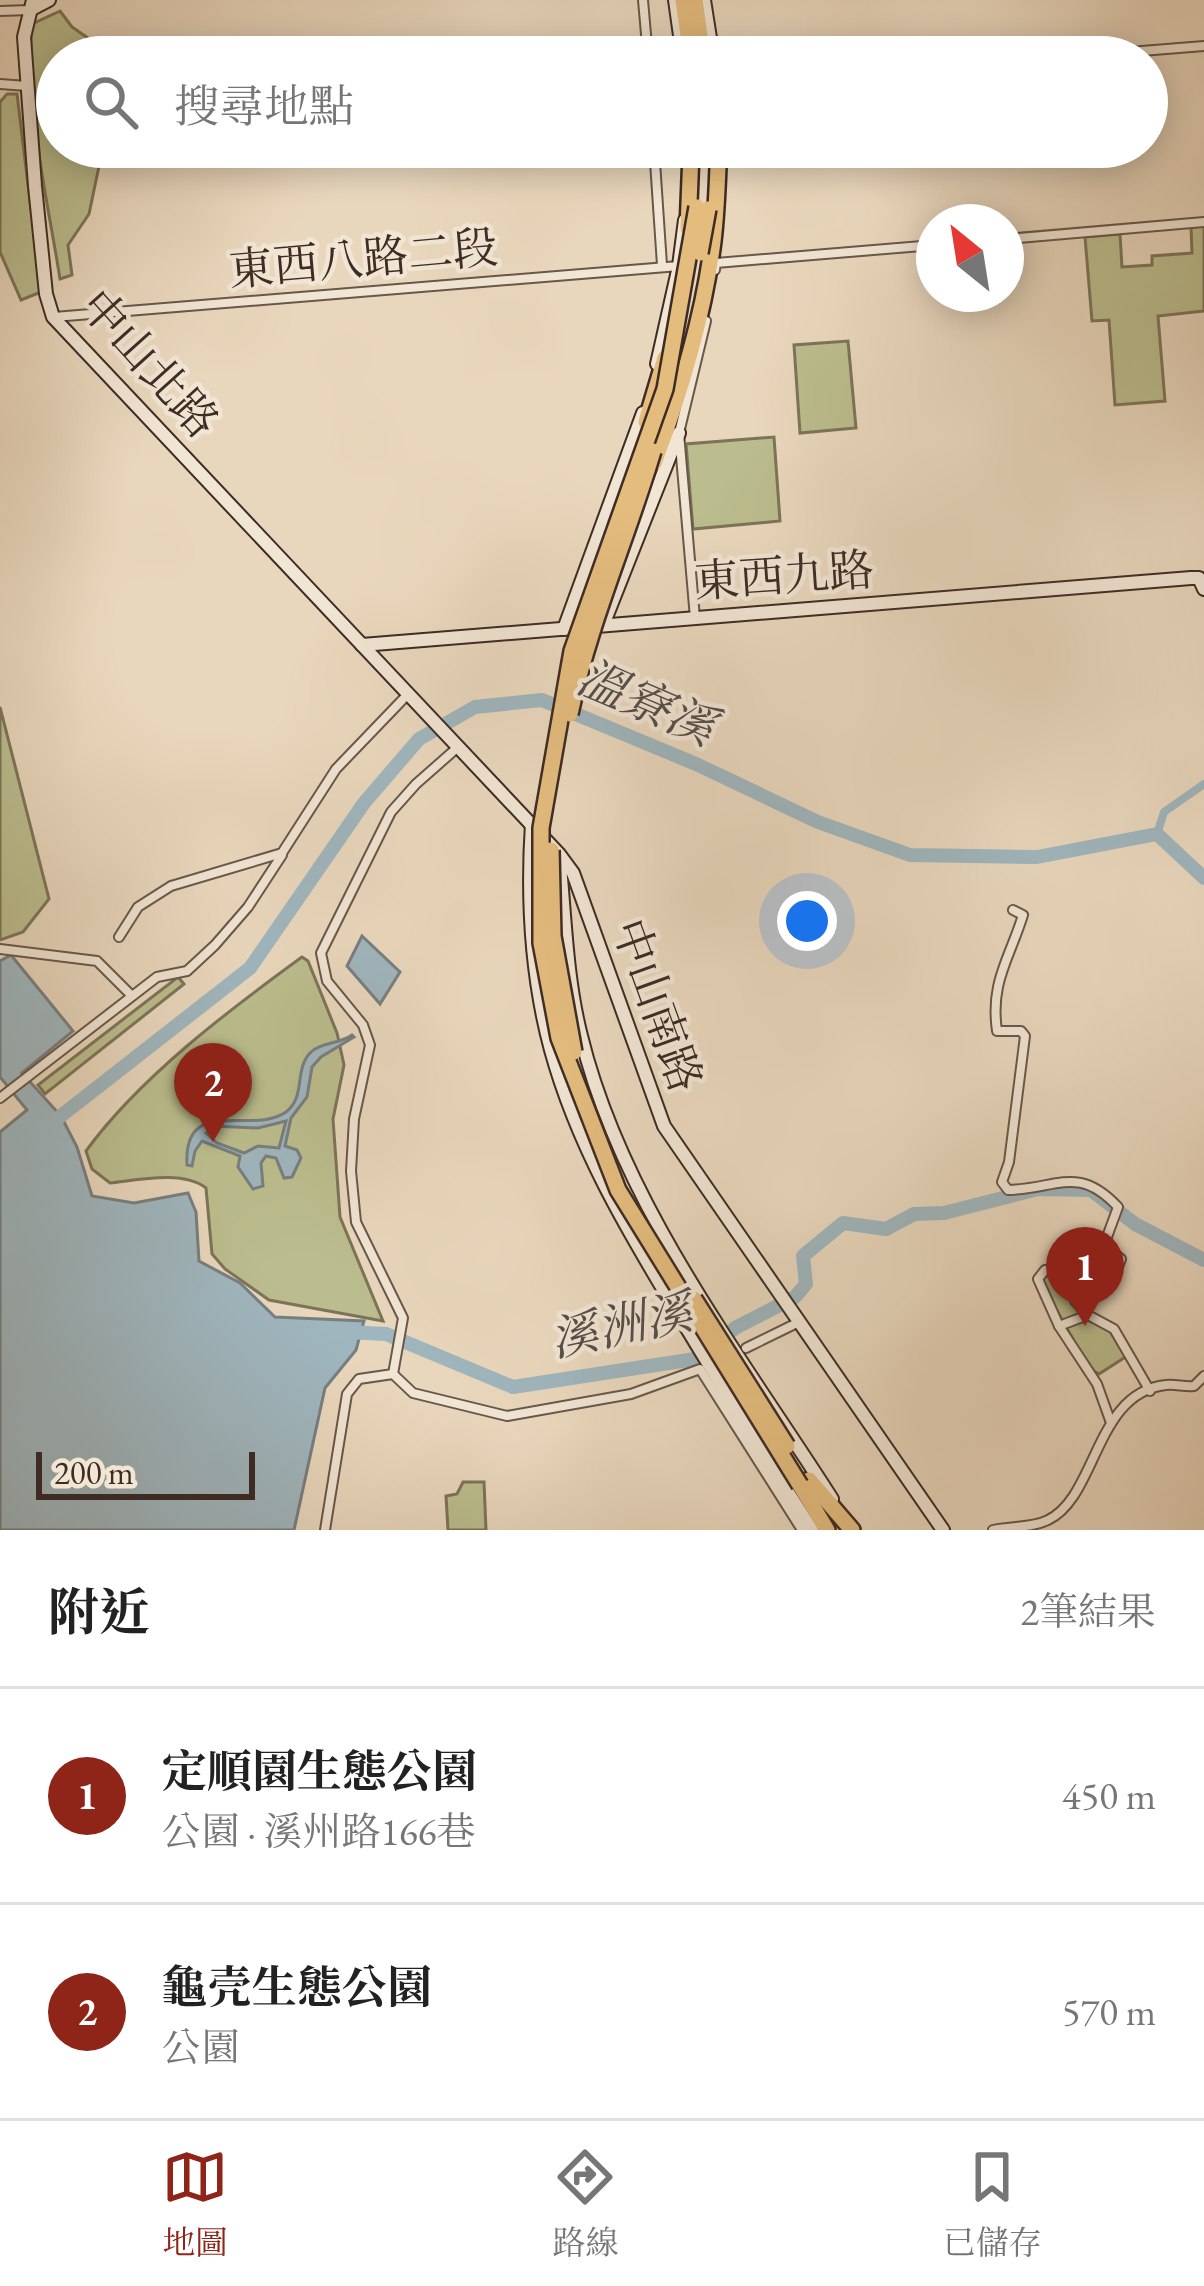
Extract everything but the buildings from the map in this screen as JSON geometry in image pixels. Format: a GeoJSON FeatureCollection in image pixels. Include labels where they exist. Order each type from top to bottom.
{"type":"FeatureCollection","features":[{"type":"Feature","properties":{"kind":"highway"},"geometry":{"type":"LineString","coordinates":[[679,0],[684,36]]}},
{"type":"Feature","properties":{"kind":"highway"},"geometry":{"type":"LineString","coordinates":[[700,0],[702,36]]}},
{"type":"Feature","properties":{"kind":"highway"},"geometry":{"type":"LineString","coordinates":[[628,511],[664,362],[688,230],[692,168]]}},
{"type":"Feature","properties":{"kind":"highway"},"geometry":{"type":"LineString","coordinates":[[696,168],[703,208]]}},
{"type":"Feature","properties":{"kind":"highway"},"geometry":{"type":"LineString","coordinates":[[628,511],[664,389],[703,208],[707,168]]}},
{"type":"Feature","properties":{"kind":"highway"},"geometry":{"type":"LineString","coordinates":[[718,168],[712,248],[678,400],[572,651],[541,827],[541,943],[559,1038],[617,1190],[719,1359],[839,1530]]}},
{"type":"Feature","properties":{"kind":"highway"},"geometry":{"type":"LineString","coordinates":[[805,1482],[814,1530]]}},
{"type":"Feature","properties":{"kind":"highway"},"geometry":{"type":"LineString","coordinates":[[805,1482],[827,1530]]}},
{"type":"Feature","properties":{"kind":"highway"},"geometry":{"type":"LineString","coordinates":[[805,1482],[852,1530]]}},
{"type":"Feature","properties":{"kind":"street"},"geometry":{"type":"LineString","coordinates":[[0,11],[49,0]]}},
{"type":"Feature","properties":{"kind":"street"},"geometry":{"type":"LineString","coordinates":[[643,0],[646,36]]}},
{"type":"Feature","properties":{"kind":"street"},"geometry":{"type":"LineString","coordinates":[[700,0],[708,36]]}},
{"type":"Feature","properties":{"kind":"street","name":"中山北路"},"geometry":{"type":"LineString","coordinates":[[32,5],[24,38],[27,86],[46,295],[53,317],[460,746]]}},
{"type":"Feature","properties":{"kind":"street"},"geometry":{"type":"LineString","coordinates":[[1168,49],[1204,46]]}},
{"type":"Feature","properties":{"kind":"street"},"geometry":{"type":"LineString","coordinates":[[0,84],[27,86]]}},
{"type":"Feature","properties":{"kind":"street"},"geometry":{"type":"LineString","coordinates":[[655,168],[662,265]]}},
{"type":"Feature","properties":{"kind":"street"},"geometry":{"type":"LineString","coordinates":[[564,629],[634,442],[665,333],[691,168]]}},
{"type":"Feature","properties":{"kind":"street"},"geometry":{"type":"LineString","coordinates":[[603,625],[679,433],[716,263],[718,168]]}},
{"type":"Feature","properties":{"kind":"street"},"geometry":{"type":"LineString","coordinates":[[1024,237],[1204,222]]}},
{"type":"Feature","properties":{"kind":"street"},"geometry":{"type":"LineString","coordinates":[[716,263],[916,246]]}},
{"type":"Feature","properties":{"kind":"street","name":"東西八路二段"},"geometry":{"type":"LineString","coordinates":[[53,317],[679,266]]}},
{"type":"Feature","properties":{"kind":"street"},"geometry":{"type":"LineString","coordinates":[[679,433],[695,618]]}},
{"type":"Feature","properties":{"kind":"street","name":"東西九路"},"geometry":{"type":"LineString","coordinates":[[362,645],[1191,578],[1199,578],[1204,589]]}},
{"type":"Feature","properties":{"kind":"street"},"geometry":{"type":"LineString","coordinates":[[0,1098],[157,977],[187,971],[201,958],[248,907],[336,769],[410,692]]}},
{"type":"Feature","properties":{"kind":"street"},"geometry":{"type":"LineString","coordinates":[[393,1374],[404,1318],[356,1222],[352,1171],[354,1119],[370,1045],[363,1025],[327,981],[321,953],[392,812],[460,746]]}},
{"type":"Feature","properties":{"kind":"street","name":"中山南路"},"geometry":{"type":"LineString","coordinates":[[460,746],[573,873],[664,1126],[799,1322]]}},
{"type":"Feature","properties":{"kind":"street"},"geometry":{"type":"LineString","coordinates":[[532,823],[530,924],[550,1046],[583,1144],[690,1335],[814,1530]]}},
{"type":"Feature","properties":{"kind":"street"},"geometry":{"type":"LineString","coordinates":[[119,937],[138,907],[171,886],[283,853]]}},
{"type":"Feature","properties":{"kind":"street"},"geometry":{"type":"LineString","coordinates":[[559,854],[564,934],[580,1036],[609,1124],[662,1232],[717,1320],[741,1349],[852,1530]]}},
{"type":"Feature","properties":{"kind":"street"},"geometry":{"type":"LineString","coordinates":[[1013,910],[1023,915],[997,979],[993,1003],[997,1031],[1021,1031],[1025,1036],[1009,1162],[1002,1182],[1009,1190],[1056,1181],[1089,1183],[1118,1207],[1104,1245],[1121,1259],[1113,1280],[1045,1270],[1038,1279],[1059,1326],[1097,1384],[1111,1423]]}},
{"type":"Feature","properties":{"kind":"street"},"geometry":{"type":"LineString","coordinates":[[0,949],[97,961],[132,996]]}},
{"type":"Feature","properties":{"kind":"street"},"geometry":{"type":"LineString","coordinates":[[1076,1276],[1075,1300],[1088,1315],[1114,1330],[1150,1390]]}},
{"type":"Feature","properties":{"kind":"street"},"geometry":{"type":"LineString","coordinates":[[1059,1326],[1088,1315]]}},
{"type":"Feature","properties":{"kind":"street"},"geometry":{"type":"LineString","coordinates":[[741,1349],[799,1322],[943,1530]]}},
{"type":"Feature","properties":{"kind":"street"},"geometry":{"type":"LineString","coordinates":[[393,1374],[413,1393],[507,1416],[631,1394],[700,1369],[802,1530]]}},
{"type":"Feature","properties":{"kind":"street"},"geometry":{"type":"LineString","coordinates":[[325,1530],[347,1394],[359,1379],[393,1374]]}},
{"type":"Feature","properties":{"kind":"street"},"geometry":{"type":"LineString","coordinates":[[993,1530],[1044,1522],[1065,1508],[1111,1423],[1150,1390],[1166,1385],[1187,1388],[1204,1376]]}},
{"type":"Feature","properties":{"kind":"green space"},"geometry":{"type":"Polygon","coordinates":[[[60,11],[85,36],[36,36],[36,131],[32,88],[32,24],[60,11]]]}},
{"type":"Feature","properties":{"kind":"green space"},"geometry":{"type":"Polygon","coordinates":[[[7,94],[17,94],[41,292],[21,300],[0,252],[0,102],[7,94]]]}},
{"type":"Feature","properties":{"kind":"green space"},"geometry":{"type":"Polygon","coordinates":[[[41,168],[99,168],[89,214],[68,245],[72,275],[60,279],[41,168]]]}},
{"type":"Feature","properties":{"kind":"green space"},"geometry":{"type":"Polygon","coordinates":[[[1204,226],[1204,311],[1158,316],[1165,401],[1115,405],[1109,320],[1092,321],[1085,237],[1120,234],[1122,267],[1152,265],[1152,256],[1192,253],[1191,227],[1204,226]]]}},
{"type":"Feature","properties":{"kind":"green space"},"geometry":{"type":"Polygon","coordinates":[[[848,341],[856,428],[800,433],[794,345],[848,341]]]}},
{"type":"Feature","properties":{"kind":"green space"},"geometry":{"type":"Polygon","coordinates":[[[774,437],[780,521],[693,529],[686,444],[774,437]]]}},
{"type":"Feature","properties":{"kind":"green space"},"geometry":{"type":"Polygon","coordinates":[[[0,707],[49,899],[23,932],[0,940],[0,707]]]}},
{"type":"Feature","properties":{"kind":"green space"},"geometry":{"type":"Polygon","coordinates":[[[302,957],[308,961],[337,1033],[344,1065],[333,1119],[340,1217],[383,1321],[269,1300],[212,1254],[206,1188],[173,1178],[110,1183],[92,1169],[86,1151],[158,1072],[302,957]]]}},
{"type":"Feature","properties":{"kind":"green space"},"geometry":{"type":"Polygon","coordinates":[[[178,977],[184,984],[45,1094],[38,1085],[178,977]]]}},
{"type":"Feature","properties":{"kind":"green space"},"geometry":{"type":"Polygon","coordinates":[[[1045,1276],[1073,1281],[1070,1293],[1079,1314],[1105,1324],[1127,1356],[1099,1374],[1089,1368],[1041,1282],[1045,1276]]]}},
{"type":"Feature","properties":{"kind":"green space"},"geometry":{"type":"Polygon","coordinates":[[[463,1482],[484,1482],[486,1530],[448,1530],[446,1496],[457,1494],[463,1482]]]}},
{"type":"Feature","properties":{"kind":"water"},"geometry":{"type":"Polygon","coordinates":[[[362,936],[400,972],[380,1004],[347,966],[362,936]]]}},
{"type":"Feature","properties":{"kind":"water"},"geometry":{"type":"Polygon","coordinates":[[[11,955],[73,1031],[22,1073],[61,1116],[77,1147],[92,1196],[134,1203],[188,1193],[196,1212],[199,1261],[240,1283],[275,1317],[364,1321],[356,1350],[325,1388],[294,1530],[0,1530],[0,1132],[27,1110],[0,1077],[0,961],[11,955]]]}},
{"type":"Feature","properties":{"kind":"water"},"geometry":{"type":"Polygon","coordinates":[[[354,1037],[312,1067],[307,1097],[291,1118],[285,1146],[297,1150],[301,1158],[292,1177],[284,1178],[276,1158],[266,1156],[261,1163],[263,1186],[253,1189],[238,1167],[240,1156],[202,1141],[192,1166],[187,1165],[196,1130],[208,1123],[272,1118],[286,1112],[296,1099],[310,1053],[354,1037]],[[286,1121],[258,1128],[213,1126],[206,1133],[217,1143],[244,1153],[258,1146],[279,1148],[286,1121]]]}},
{"type":"Feature","properties":{"kind":"waterway","name":"溫寮溪"},"geometry":{"type":"LineString","coordinates":[[48,1126],[250,968],[364,803],[419,739],[475,707],[542,700],[696,764],[818,822],[910,855],[1037,857],[1157,834],[1204,878]]}},
{"type":"Feature","properties":{"kind":"waterway"},"geometry":{"type":"LineString","coordinates":[[1157,834],[1164,812],[1204,784]]}},
{"type":"Feature","properties":{"kind":"waterway","name":"溪洲溪"},"geometry":{"type":"LineString","coordinates":[[345,1332],[386,1334],[513,1387],[695,1359],[735,1328],[795,1297],[806,1284],[803,1256],[843,1223],[886,1229],[914,1214],[944,1213],[1038,1189],[1091,1190],[1135,1224],[1204,1260]]}},
{"type":"Feature","properties":{"kind":"place","name":"龜壳生態公園"},"geometry":{"type":"Point","coordinates":[213,1142]}},
{"type":"Feature","properties":{"kind":"place","name":"定順園生態公園"},"geometry":{"type":"Point","coordinates":[1085,1326]}}]}
